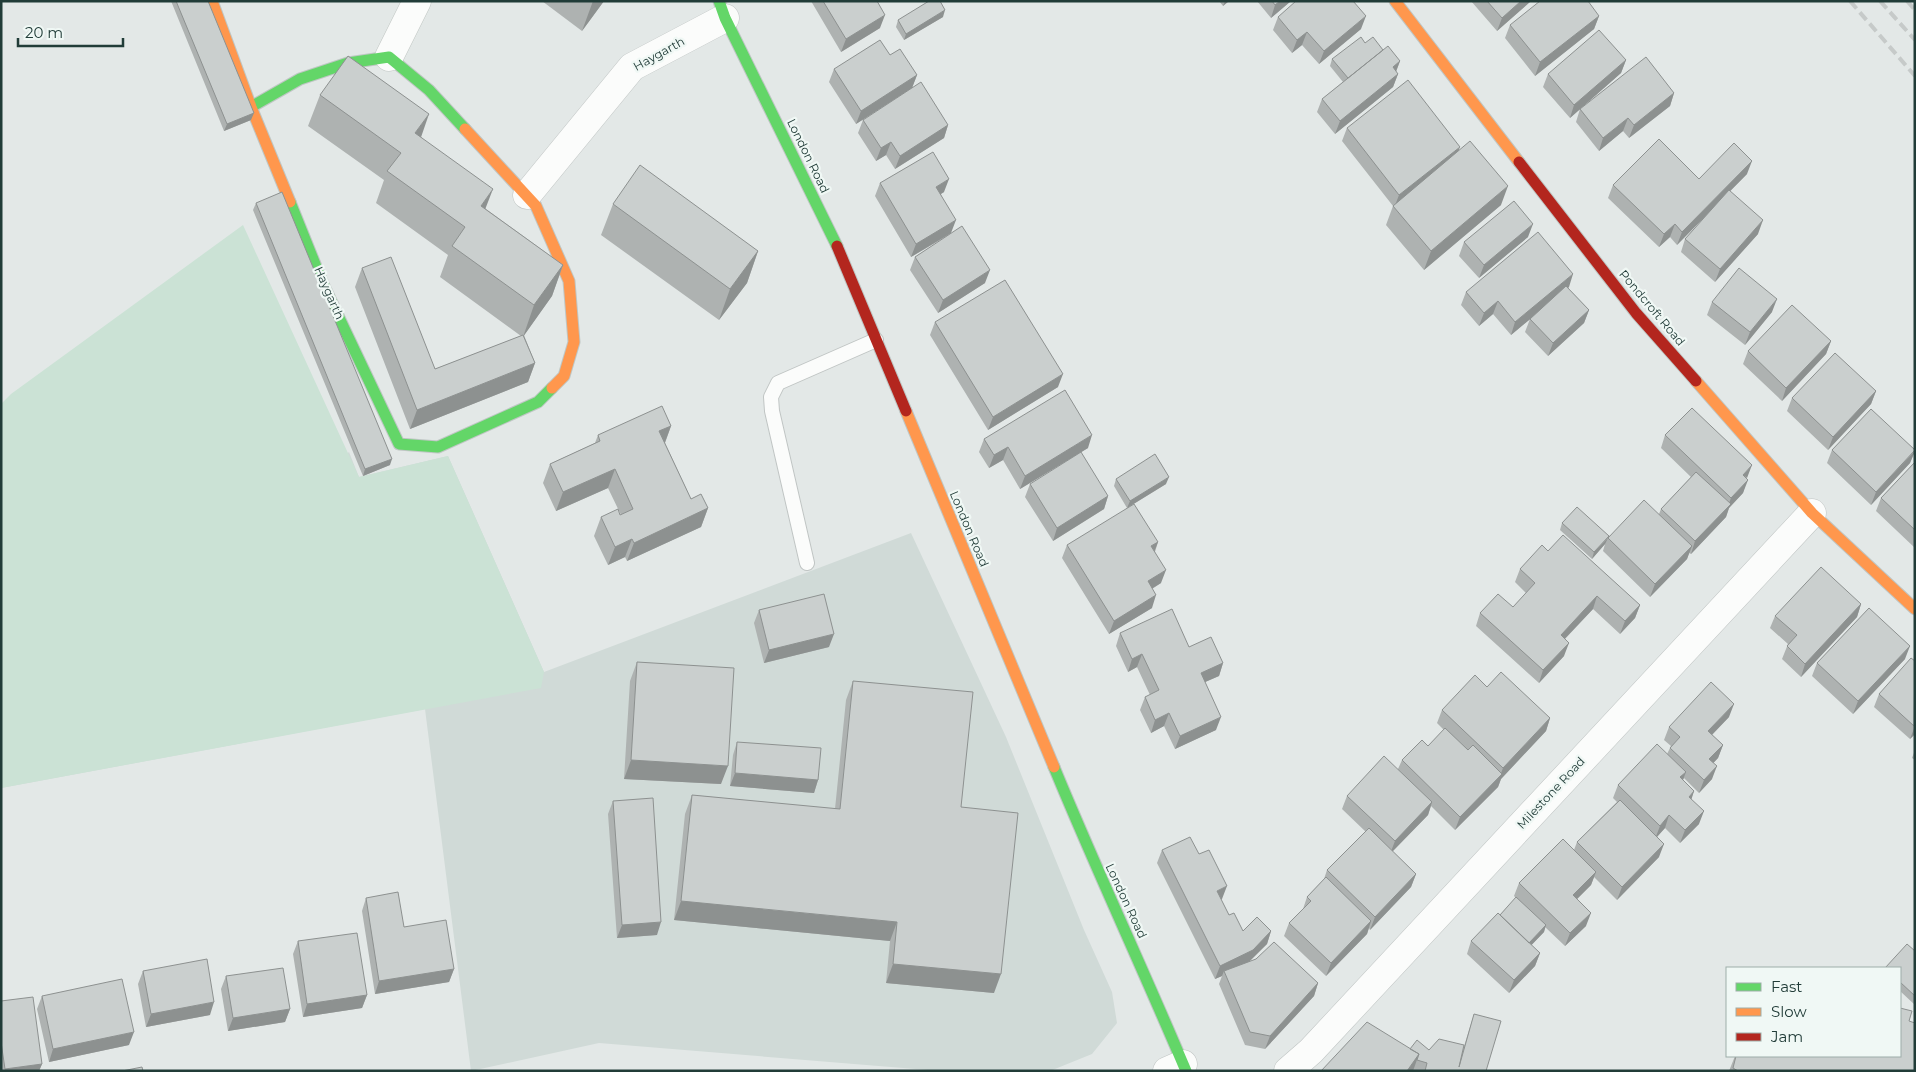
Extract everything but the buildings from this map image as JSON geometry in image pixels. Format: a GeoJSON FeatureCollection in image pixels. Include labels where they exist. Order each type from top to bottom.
{"type":"FeatureCollection","features":[{"type":"Feature","properties":{"kind":"street"},"geometry":{"type":"LineString","coordinates":[[212,1],[251,107],[300,79],[348,63],[389,57],[417,1]]}},
{"type":"Feature","properties":{"kind":"street","name":"Pondcroft Road"},"geometry":{"type":"LineString","coordinates":[[1395,1],[1636,313],[1812,513],[1915,609]]}},
{"type":"Feature","properties":{"kind":"street","name":"Haygarth"},"geometry":{"type":"LineString","coordinates":[[527,194],[632,67],[722,10]]}},
{"type":"Feature","properties":{"kind":"street","name":"London Road"},"geometry":{"type":"LineString","coordinates":[[722,10],[832,234],[1103,886],[1143,969],[1179,1068]]}},
{"type":"Feature","properties":{"kind":"street","name":"Haygarth"},"geometry":{"type":"LineString","coordinates":[[251,107],[323,284],[399,444],[438,448],[538,402],[564,376],[574,342],[569,281],[536,206],[527,194],[429,90],[389,57]]}},
{"type":"Feature","properties":{"kind":"street","name":"Milestone Road"},"geometry":{"type":"LineString","coordinates":[[1288,1071],[1318,1044],[1812,513]]}},
{"type":"Feature","properties":{"kind":"lane"},"geometry":{"type":"LineString","coordinates":[[807,563],[772,411],[771,397],[778,383],[876,340]]}},
{"type":"Feature","properties":{"kind":"shaded area"},"geometry":{"type":"Polygon","coordinates":[[[349,452],[359,477],[448,456],[544,672],[911,533],[1006,737],[1084,930],[1112,992],[1117,1023],[1092,1054],[1050,1071],[940,1071],[599,1043],[471,1071],[425,709],[1,788],[349,452]]]}},
{"type":"Feature","properties":{"kind":"green space"},"geometry":{"type":"Polygon","coordinates":[[[243,225],[359,477],[448,456],[544,672],[541,688],[1,788],[1,404],[11,394],[243,225]]]}},
{"type":"Feature","properties":{"kind":"railway"},"geometry":{"type":"LineString","coordinates":[[1850,1],[1915,76]]}},
{"type":"Feature","properties":{"kind":"railway"},"geometry":{"type":"LineString","coordinates":[[1880,1],[1915,40]]}},
{"type":"Feature","properties":{"kind":"railway"},"geometry":{"type":"LineString","coordinates":[[1907,1],[1915,10]]}},
{"type":"Feature","properties":{"kind":"traffic: fast"},"geometry":{"type":"LineString","coordinates":[[719,1],[725,18],[837,246]]}},
{"type":"Feature","properties":{"kind":"traffic: fast"},"geometry":{"type":"LineString","coordinates":[[251,107],[300,79],[348,63],[389,57],[429,90],[465,129]]}},
{"type":"Feature","properties":{"kind":"traffic: fast"},"geometry":{"type":"LineString","coordinates":[[290,202],[323,284],[399,444],[438,447],[538,402],[552,388]]}},
{"type":"Feature","properties":{"kind":"traffic: fast"},"geometry":{"type":"LineString","coordinates":[[1054,767],[1186,1071]]}},
{"type":"Feature","properties":{"kind":"traffic: slow"},"geometry":{"type":"LineString","coordinates":[[212,1],[251,107],[290,202]]}},
{"type":"Feature","properties":{"kind":"traffic: slow"},"geometry":{"type":"LineString","coordinates":[[1395,1],[1519,162]]}},
{"type":"Feature","properties":{"kind":"traffic: slow"},"geometry":{"type":"LineString","coordinates":[[465,129],[536,206],[569,281],[574,342],[564,376],[552,388]]}},
{"type":"Feature","properties":{"kind":"traffic: slow"},"geometry":{"type":"LineString","coordinates":[[1696,381],[1812,513],[1915,609]]}},
{"type":"Feature","properties":{"kind":"traffic: slow"},"geometry":{"type":"LineString","coordinates":[[906,411],[1054,767]]}},
{"type":"Feature","properties":{"kind":"traffic: jam"},"geometry":{"type":"LineString","coordinates":[[1519,162],[1636,313],[1696,381]]}},
{"type":"Feature","properties":{"kind":"traffic: jam"},"geometry":{"type":"LineString","coordinates":[[837,246],[906,411]]}}]}
